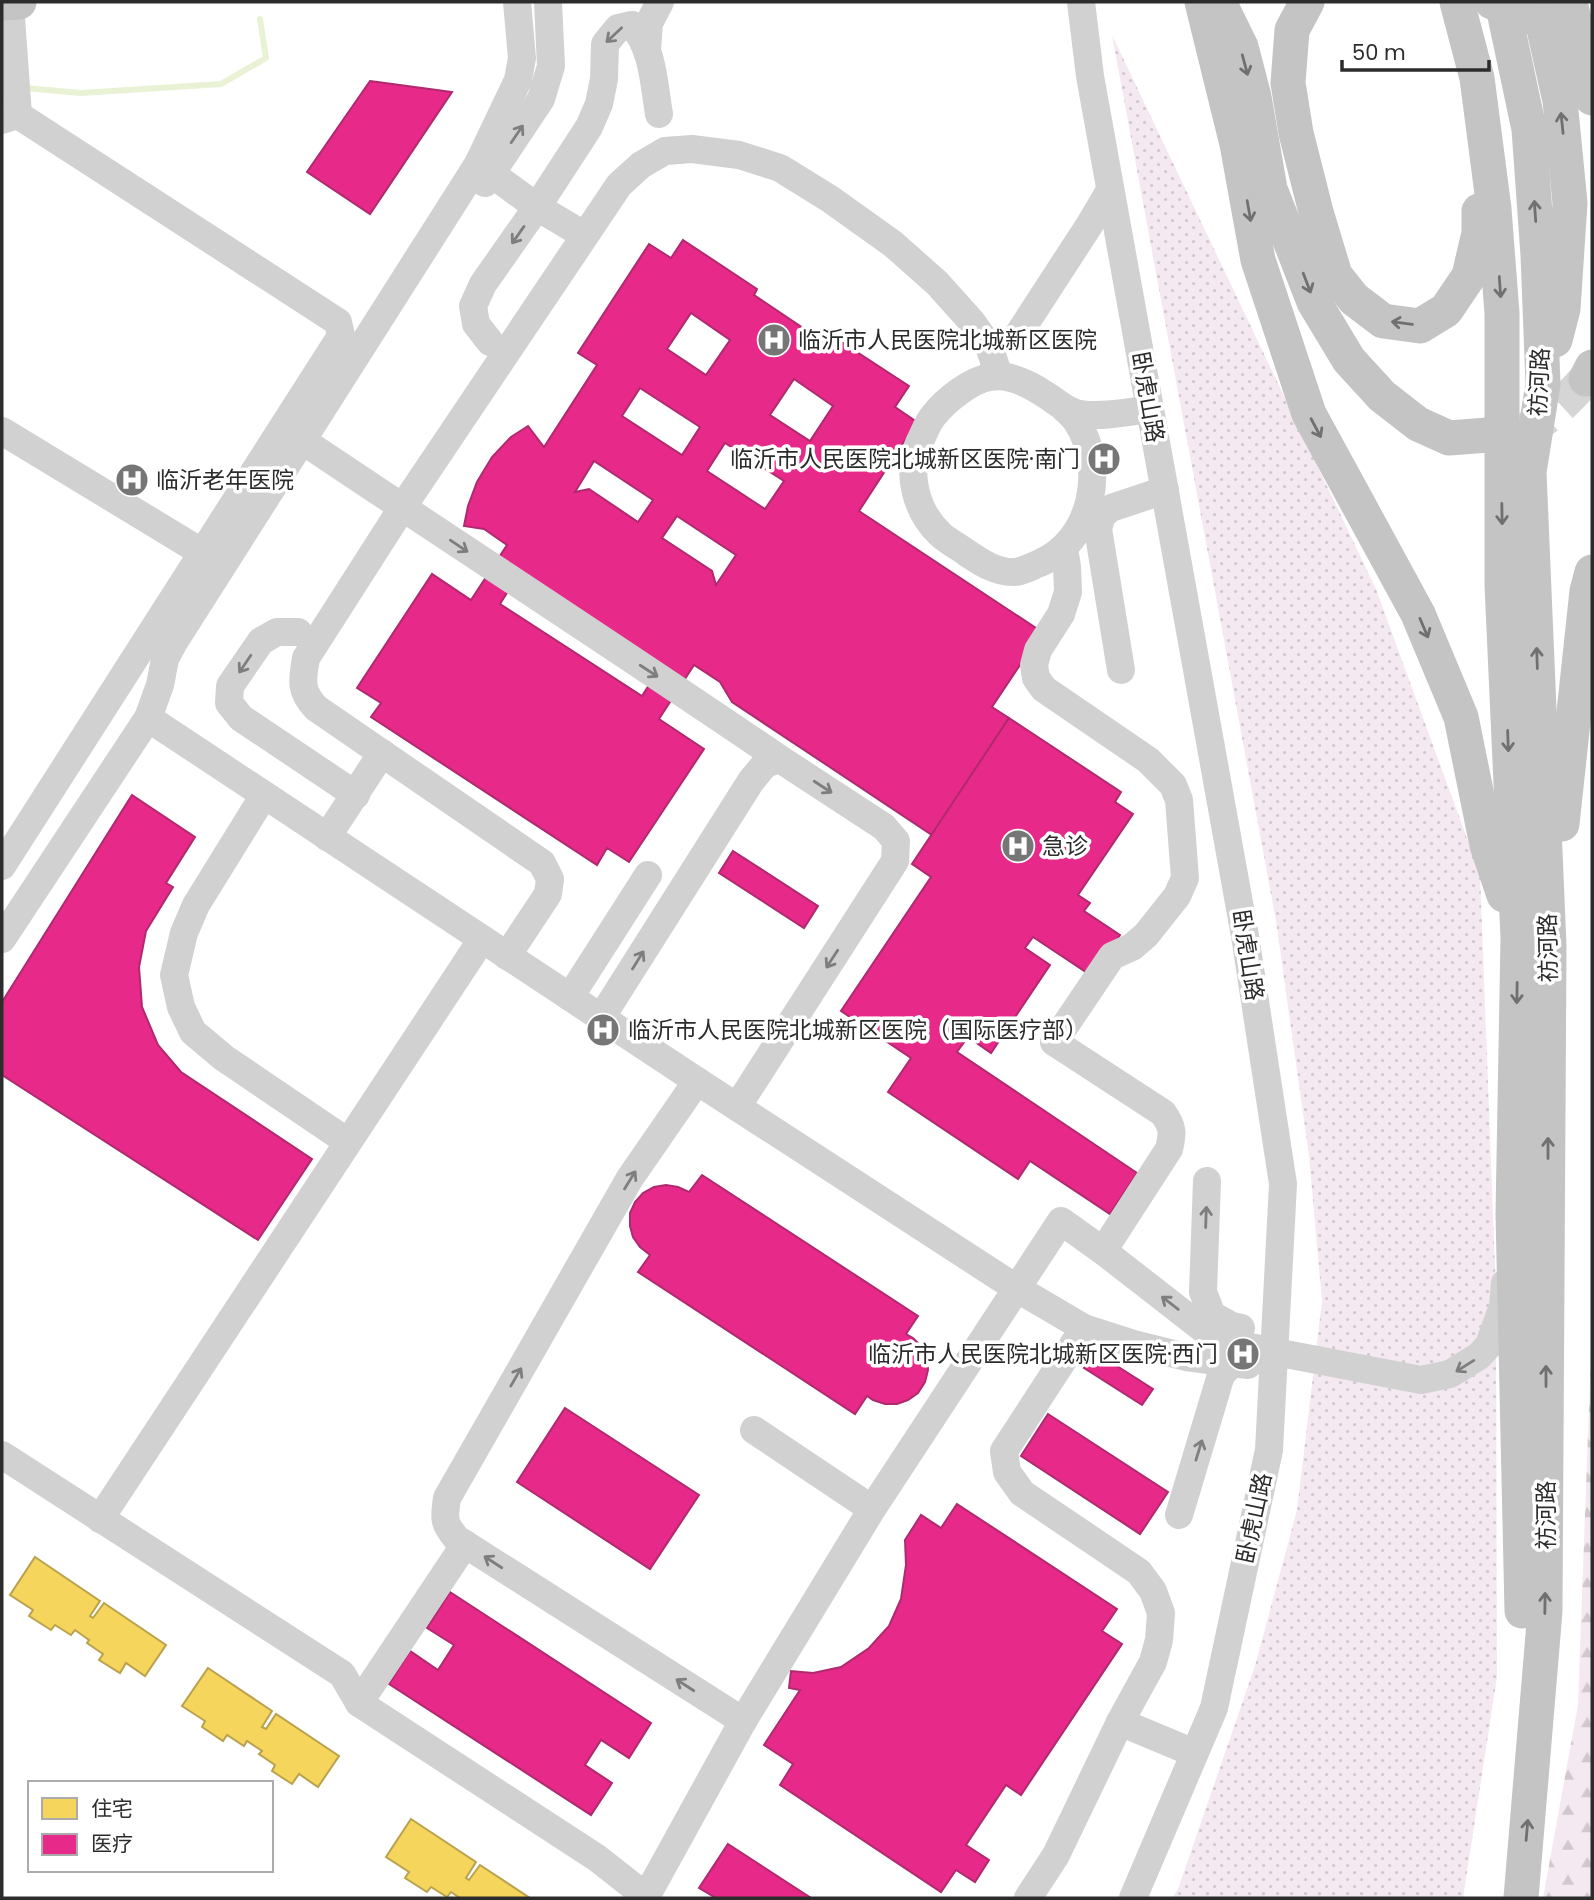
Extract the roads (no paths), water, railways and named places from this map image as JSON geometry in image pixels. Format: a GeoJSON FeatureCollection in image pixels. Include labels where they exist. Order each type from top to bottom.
{"type":"FeatureCollection","features":[{"type":"Feature","properties":{"kind":"main road"},"geometry":{"type":"LineString","coordinates":[[1202,2],[1237,144],[1258,260],[1304,401],[1418,614],[1461,717],[1488,845],[1534,942]]}},
{"type":"Feature","properties":{"kind":"main road"},"geometry":{"type":"LineString","coordinates":[[1219,2],[1241,47],[1254,97],[1270,189],[1314,302],[1349,360],[1382,396],[1418,424],[1449,438],[1488,435]]}},
{"type":"Feature","properties":{"kind":"main road"},"geometry":{"type":"LineString","coordinates":[[1307,2],[1292,30],[1288,83],[1296,133],[1335,275],[1354,299],[1383,321],[1420,326],[1446,310],[1469,276],[1479,233],[1476,78]]}},
{"type":"Feature","properties":{"kind":"main road","name":"祊河路"},"geometry":{"type":"LineString","coordinates":[[1457,2],[1476,78],[1494,209],[1502,313],[1502,585],[1534,942],[1513,1214],[1522,1610],[1498,1898]]}},
{"type":"Feature","properties":{"kind":"main road"},"geometry":{"type":"LineString","coordinates":[[1492,2],[1552,25],[1592,35]]}},
{"type":"Feature","properties":{"kind":"main road","name":"祊河路"},"geometry":{"type":"LineString","coordinates":[[1502,2],[1529,129],[1543,384],[1529,472],[1545,1611],[1521,1898]]}},
{"type":"Feature","properties":{"kind":"main road"},"geometry":{"type":"LineString","coordinates":[[1538,2],[1560,101],[1570,203],[1563,309],[1543,384]]}},
{"type":"Feature","properties":{"kind":"main road"},"geometry":{"type":"LineString","coordinates":[[1570,2],[1592,98]]}},
{"type":"Feature","properties":{"kind":"main road"},"geometry":{"type":"LineString","coordinates":[[1534,942],[1575,700],[1587,591],[1592,572]]}},
{"type":"Feature","properties":{"kind":"street"},"geometry":{"type":"LineString","coordinates":[[160,685],[187,649],[315,449],[484,168],[517,80],[522,58],[517,2]]}},
{"type":"Feature","properties":{"kind":"street"},"geometry":{"type":"LineString","coordinates":[[2,940],[148,718],[160,685],[165,659],[174,642],[484,168],[541,99],[551,66],[548,2]]}},
{"type":"Feature","properties":{"kind":"street"},"geometry":{"type":"LineString","coordinates":[[647,50],[649,23],[660,2]]}},
{"type":"Feature","properties":{"kind":"street","name":"卧虎山路"},"geometry":{"type":"LineString","coordinates":[[1081,2],[1090,76],[1110,190],[1245,936],[1283,1184],[1269,1450],[1214,1708],[1133,1898]]}},
{"type":"Feature","properties":{"kind":"street"},"geometry":{"type":"LineString","coordinates":[[2,866],[341,336],[338,322],[10,118],[11,3]]}},
{"type":"Feature","properties":{"kind":"street"},"geometry":{"type":"LineString","coordinates":[[490,342],[476,324],[473,306],[483,284],[589,127],[599,104],[604,79],[605,44],[618,28],[632,25],[642,35],[659,114]]}},
{"type":"Feature","properties":{"kind":"street"},"geometry":{"type":"LineString","coordinates":[[507,956],[548,894],[550,879],[542,863],[316,708],[306,697],[302,680],[306,658],[402,508],[619,185],[640,164],[664,150],[692,149],[739,155],[780,168],[830,199],[893,244],[937,283],[972,322],[989,346],[999,376]]}},
{"type":"Feature","properties":{"kind":"street"},"geometry":{"type":"LineString","coordinates":[[484,168],[537,207],[584,235]]}},
{"type":"Feature","properties":{"kind":"street"},"geometry":{"type":"LineString","coordinates":[[1016,338],[1110,190]]}},
{"type":"Feature","properties":{"kind":"street"},"geometry":{"type":"LineString","coordinates":[[999,376],[1021,381],[1048,396],[1076,419],[1091,456],[1092,487],[1087,514],[1076,534],[1064,548],[1048,559],[1018,572],[1002,572],[983,564],[941,534],[920,507],[914,487],[914,455],[934,414],[972,382],[999,376]]}},
{"type":"Feature","properties":{"kind":"street"},"geometry":{"type":"LineString","coordinates":[[1062,407],[1076,413],[1089,414],[1150,409]]}},
{"type":"Feature","properties":{"kind":"street"},"geometry":{"type":"LineString","coordinates":[[2,431],[202,553]]}},
{"type":"Feature","properties":{"kind":"street"},"geometry":{"type":"LineString","coordinates":[[315,449],[884,827],[896,841],[895,861],[737,1107]]}},
{"type":"Feature","properties":{"kind":"street"},"geometry":{"type":"LineString","coordinates":[[1121,670],[1098,529],[1102,515],[1111,508],[1165,490]]}},
{"type":"Feature","properties":{"kind":"street"},"geometry":{"type":"LineString","coordinates":[[1064,548],[1068,592],[1061,614],[1038,650],[1034,665],[1036,678],[1044,690],[1148,760],[1173,786],[1179,800],[1185,868],[1185,878],[1177,897],[1164,915],[1132,947],[1112,956],[1054,1042],[1163,1113],[1171,1124],[1169,1149],[1103,1251]]}},
{"type":"Feature","properties":{"kind":"street"},"geometry":{"type":"LineString","coordinates":[[299,632],[277,632],[261,641],[230,686],[229,703],[241,718],[356,795]]}},
{"type":"Feature","properties":{"kind":"street"},"geometry":{"type":"LineString","coordinates":[[148,718],[697,1081],[1016,1288],[1084,1328],[1134,1345],[1186,1357],[1232,1363],[1253,1365],[1274,1351]]}},
{"type":"Feature","properties":{"kind":"street"},"geometry":{"type":"LineString","coordinates":[[327,837],[383,754]]}},
{"type":"Feature","properties":{"kind":"street"},"geometry":{"type":"LineString","coordinates":[[601,1018],[751,781],[765,764],[780,760]]}},
{"type":"Feature","properties":{"kind":"street"},"geometry":{"type":"LineString","coordinates":[[264,795],[196,905],[184,933],[174,975],[181,1007],[193,1032],[224,1058],[348,1142]]}},
{"type":"Feature","properties":{"kind":"street"},"geometry":{"type":"LineString","coordinates":[[570,997],[648,874]]}},
{"type":"Feature","properties":{"kind":"street"},"geometry":{"type":"LineString","coordinates":[[100,1519],[482,939]]}},
{"type":"Feature","properties":{"kind":"street"},"geometry":{"type":"LineString","coordinates":[[697,1081],[631,1178],[447,1498],[445,1515],[446,1527],[457,1539],[743,1721]]}},
{"type":"Feature","properties":{"kind":"street"},"geometry":{"type":"LineString","coordinates":[[1208,1181],[1203,1292],[1212,1315],[1232,1326],[1257,1330],[1274,1351]]}},
{"type":"Feature","properties":{"kind":"street"},"geometry":{"type":"LineString","coordinates":[[2,1455],[342,1674],[359,1703],[597,1858],[647,1898],[743,1721],[872,1508],[1061,1221],[1202,1328],[1229,1343],[1421,1380],[1450,1374],[1479,1356],[1489,1345],[1503,1306],[1513,1214]]}},
{"type":"Feature","properties":{"kind":"street"},"geometry":{"type":"LineString","coordinates":[[1028,1898],[1056,1856],[1120,1722],[1153,1662],[1159,1640],[1161,1613],[1153,1591],[1139,1572],[1022,1493],[1007,1472],[1004,1451],[1084,1328]]}},
{"type":"Feature","properties":{"kind":"street"},"geometry":{"type":"LineString","coordinates":[[1179,1516],[1222,1375],[1232,1363]]}},
{"type":"Feature","properties":{"kind":"street"},"geometry":{"type":"LineString","coordinates":[[754,1430],[872,1508]]}},
{"type":"Feature","properties":{"kind":"street"},"geometry":{"type":"LineString","coordinates":[[359,1703],[465,1544]]}},
{"type":"Feature","properties":{"kind":"street"},"geometry":{"type":"LineString","coordinates":[[1120,1722],[1194,1753]]}},
{"type":"Feature","properties":{"kind":"waterway"},"geometry":{"type":"LineString","coordinates":[[25,88],[81,93],[221,84],[266,58],[260,19]]}},
{"type":"Feature","properties":{"kind":"tunnel"},"geometry":{"type":"LineString","coordinates":[[1516,432],[1525,430],[1545,418],[1586,379]]}},
{"type":"Feature","properties":{"kind":"place","name":"临沂市人民医院北城新区医院"},"geometry":{"type":"Point","coordinates":[774,340]}},
{"type":"Feature","properties":{"kind":"place","name":"临沂市人民医院北城新区医院·南门"},"geometry":{"type":"Point","coordinates":[1104,459]}},
{"type":"Feature","properties":{"kind":"place","name":"临沂老年医院"},"geometry":{"type":"Point","coordinates":[132,480]}},
{"type":"Feature","properties":{"kind":"place","name":"急诊"},"geometry":{"type":"Point","coordinates":[1018,846]}},
{"type":"Feature","properties":{"kind":"place","name":"临沂市人民医院北城新区医院（国际医疗部）"},"geometry":{"type":"Point","coordinates":[603,1030]}},
{"type":"Feature","properties":{"kind":"place","name":"临沂市人民医院北城新区医院·西门"},"geometry":{"type":"Point","coordinates":[1243,1354]}}]}
